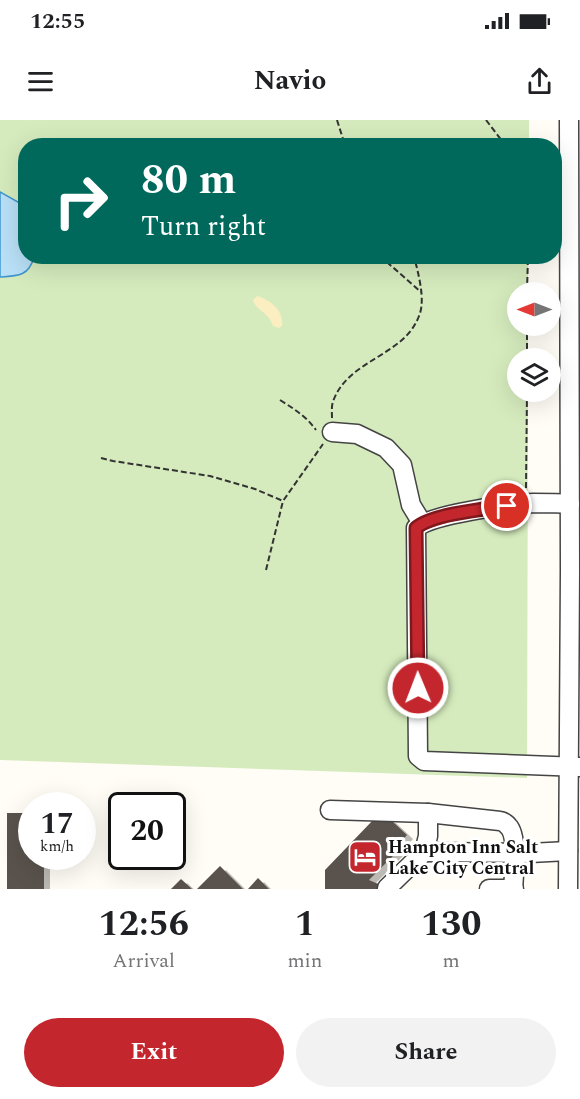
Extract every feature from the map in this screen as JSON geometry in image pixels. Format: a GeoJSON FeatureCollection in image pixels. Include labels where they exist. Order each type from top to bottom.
{"type":"FeatureCollection","features":[{"type":"Feature","properties":{"kind":"street"},"geometry":{"type":"LineString","coordinates":[[568,889],[572,860],[575,648],[575,571],[570,504],[575,479],[574,147],[569,120]]}},
{"type":"Feature","properties":{"kind":"street"},"geometry":{"type":"LineString","coordinates":[[329,436],[357,434],[386,448],[402,465],[411,505],[422,523]]}},
{"type":"Feature","properties":{"kind":"street"},"geometry":{"type":"LineString","coordinates":[[570,504],[531,503],[471,511],[422,523],[416,528],[418,756],[424,761],[574,767]]}},
{"type":"Feature","properties":{"kind":"street"},"geometry":{"type":"LineString","coordinates":[[330,810],[428,813],[500,820],[508,825],[514,840],[513,889],[489,889]]}},
{"type":"Feature","properties":{"kind":"street"},"geometry":{"type":"LineString","coordinates":[[387,888],[424,852],[428,836],[428,813]]}},
{"type":"Feature","properties":{"kind":"street"},"geometry":{"type":"LineString","coordinates":[[424,852],[514,853],[572,860]]}},
{"type":"Feature","properties":{"kind":"path"},"geometry":{"type":"LineString","coordinates":[[337,120],[343,138]]}},
{"type":"Feature","properties":{"kind":"path"},"geometry":{"type":"LineString","coordinates":[[486,120],[500,138]]}},
{"type":"Feature","properties":{"kind":"path"},"geometry":{"type":"LineString","coordinates":[[389,264],[421,292]]}},
{"type":"Feature","properties":{"kind":"path"},"geometry":{"type":"LineString","coordinates":[[266,570],[284,501],[329,436],[333,401],[344,383],[358,369],[395,347],[411,331],[420,316],[421,292],[416,264]]}},
{"type":"Feature","properties":{"kind":"path"},"geometry":{"type":"LineString","coordinates":[[527,282],[528,264]]}},
{"type":"Feature","properties":{"kind":"path"},"geometry":{"type":"LineString","coordinates":[[280,400],[301,413],[315,429],[329,436]]}},
{"type":"Feature","properties":{"kind":"path"},"geometry":{"type":"LineString","coordinates":[[519,504],[526,491],[527,402]]}},
{"type":"Feature","properties":{"kind":"path"},"geometry":{"type":"LineString","coordinates":[[101,458],[210,476],[255,489],[284,501]]}},
{"type":"Feature","properties":{"kind":"green space"},"geometry":{"type":"Polygon","coordinates":[[[0,120],[529,120],[529,138],[18,138],[18,264],[528,264],[528,282],[507,282],[507,336],[528,336],[528,348],[507,348],[507,402],[528,402],[527,778],[0,760],[0,120]]]}},
{"type":"Feature","properties":{"kind":"sand"},"geometry":{"type":"Polygon","coordinates":[[[257,296],[276,307],[281,316],[282,326],[279,328],[273,326],[268,317],[257,307],[253,300],[257,296]]]}},
{"type":"Feature","properties":{"kind":"water"},"geometry":{"type":"Polygon","coordinates":[[[0,192],[18,202],[18,264],[31,264],[22,274],[0,277],[0,192]]]}},
{"type":"Feature","properties":{"kind":"building"},"geometry":{"type":"Polygon","coordinates":[[[7,813],[18,813],[18,870],[44,870],[44,889],[7,889],[7,813]]]}},
{"type":"Feature","properties":{"kind":"building","name":"Hampton Inn Salt Lake City Central"},"geometry":{"type":"Polygon","coordinates":[[[375,818],[380,822],[390,819],[407,835],[401,842],[404,845],[369,880],[390,889],[325,889],[325,870],[375,818]]]}},
{"type":"Feature","properties":{"kind":"building"},"geometry":{"type":"Polygon","coordinates":[[[220,866],[243,889],[197,889],[220,866]]]}},
{"type":"Feature","properties":{"kind":"building"},"geometry":{"type":"Polygon","coordinates":[[[258,878],[269,889],[248,889],[258,878]]]}},
{"type":"Feature","properties":{"kind":"building"},"geometry":{"type":"Polygon","coordinates":[[[181,879],[192,889],[171,889],[181,879]]]}},
{"type":"Feature","properties":{"kind":"place","name":"Hampton Inn Salt Lake City Central"},"geometry":{"type":"Point","coordinates":[365,857]}},
{"type":"Feature","properties":{"kind":"route"},"geometry":{"type":"LineString","coordinates":[[418,688],[416,528],[429,521],[471,511],[507,506]]}}]}
